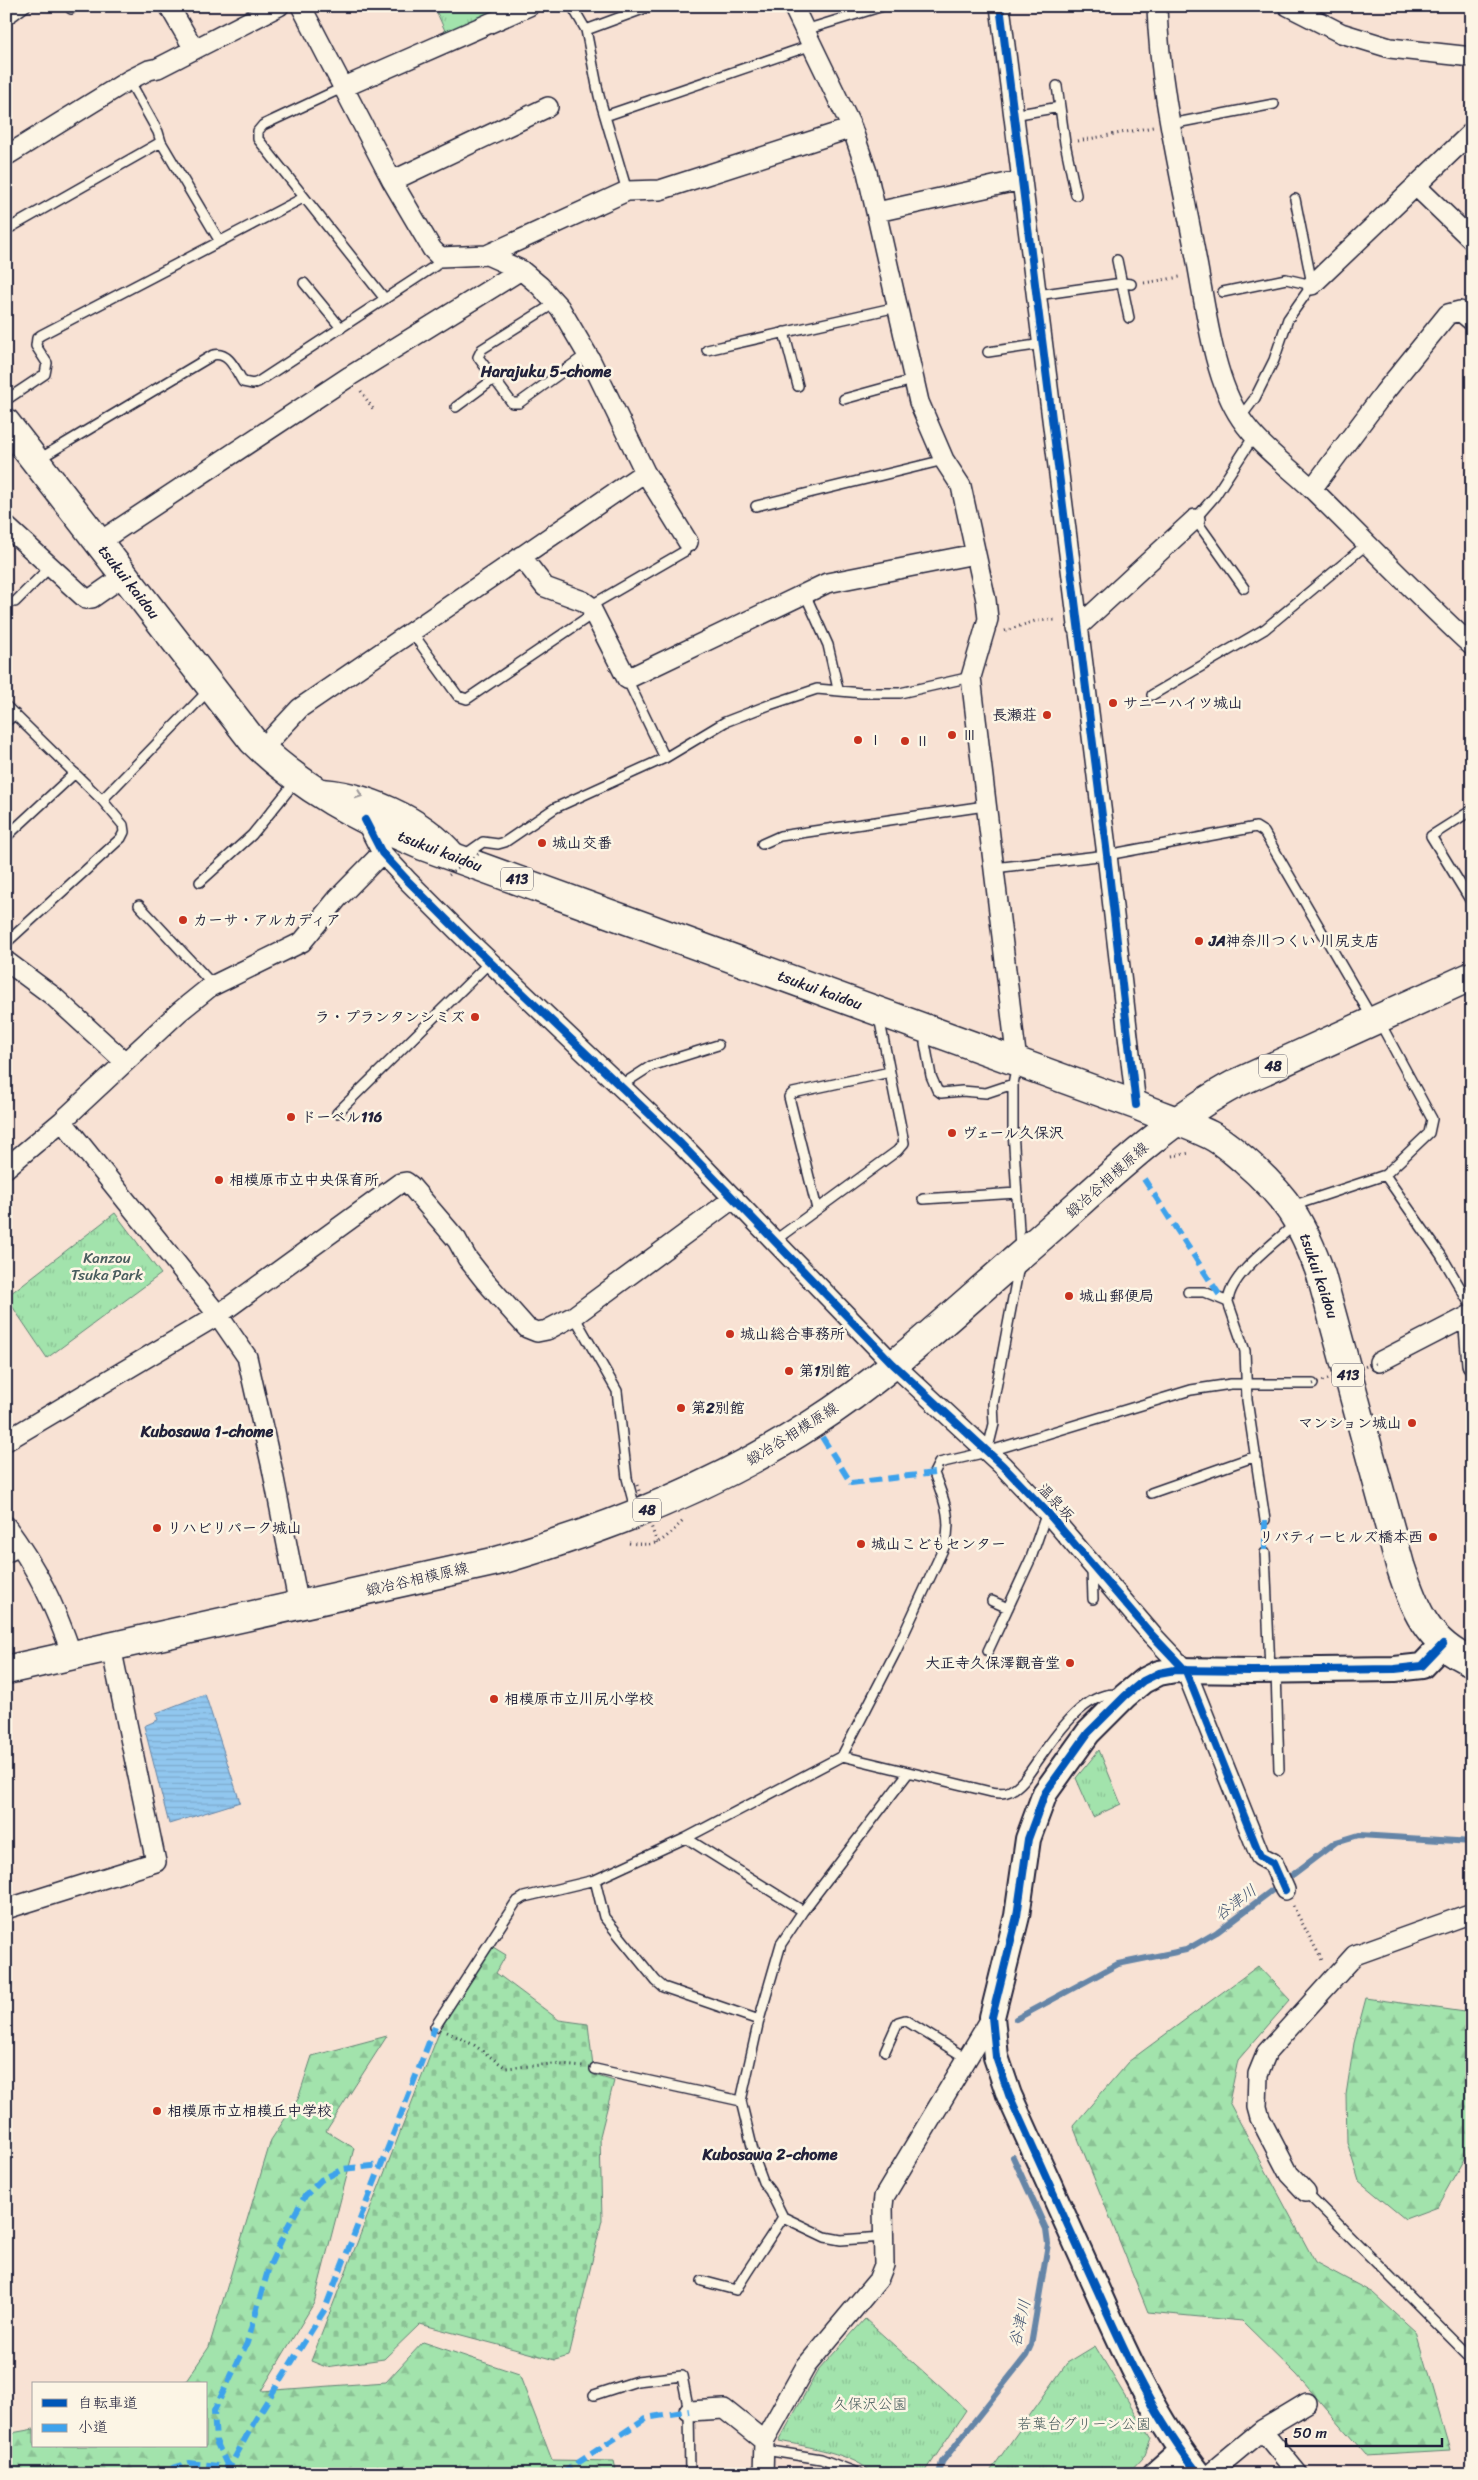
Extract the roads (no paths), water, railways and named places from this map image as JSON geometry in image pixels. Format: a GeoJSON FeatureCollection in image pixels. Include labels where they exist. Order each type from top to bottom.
{"type":"FeatureCollection","features":[{"type":"Feature","properties":{"kind":"main road","name":"tsukui kaidou"},"geometry":{"type":"LineString","coordinates":[[6,423],[211,688],[263,750],[304,784],[365,820],[423,846],[454,867],[878,1012],[1015,1073],[1136,1105],[1177,1120],[1212,1136],[1231,1149],[1262,1176],[1294,1213],[1322,1275],[1412,1604],[1428,1630],[1443,1644],[1472,1662]]}},
{"type":"Feature","properties":{"kind":"main road","name":"鍛冶谷相模原線"},"geometry":{"type":"LineString","coordinates":[[6,1670],[497,1561],[568,1540],[637,1514],[718,1478],[789,1438],[855,1394],[894,1364],[1177,1120],[1231,1086],[1472,976]]}},
{"type":"Feature","properties":{"kind":"street"},"geometry":{"type":"LineString","coordinates":[[169,6],[194,49]]}},
{"type":"Feature","properties":{"kind":"street"},"geometry":{"type":"LineString","coordinates":[[6,156],[129,80],[279,6]]}},
{"type":"Feature","properties":{"kind":"street"},"geometry":{"type":"LineString","coordinates":[[301,6],[392,181],[432,248],[440,257],[487,255],[627,191],[660,190],[852,128]]}},
{"type":"Feature","properties":{"kind":"street"},"geometry":{"type":"LineString","coordinates":[[342,88],[529,6]]}},
{"type":"Feature","properties":{"kind":"street"},"geometry":{"type":"LineString","coordinates":[[793,6],[852,128],[867,172],[878,212],[913,380],[926,422],[944,460],[961,486],[986,600],[988,619],[971,677],[985,806],[994,868],[1015,1073]]}},
{"type":"Feature","properties":{"kind":"street"},"geometry":{"type":"LineString","coordinates":[[1000,6],[1043,344],[1070,624],[1107,855],[1136,1105]]}},
{"type":"Feature","properties":{"kind":"street"},"geometry":{"type":"LineString","coordinates":[[1157,6],[1157,34],[1171,124],[1215,354],[1228,394],[1240,418],[1254,436],[1470,641]]}},
{"type":"Feature","properties":{"kind":"street"},"geometry":{"type":"LineString","coordinates":[[1288,6],[1341,33],[1390,48],[1472,57]]}},
{"type":"Feature","properties":{"kind":"street"},"geometry":{"type":"LineString","coordinates":[[392,181],[548,107]]}},
{"type":"Feature","properties":{"kind":"street"},"geometry":{"type":"LineString","coordinates":[[1312,285],[1472,132]]}},
{"type":"Feature","properties":{"kind":"street"},"geometry":{"type":"LineString","coordinates":[[878,212],[1021,180]]}},
{"type":"Feature","properties":{"kind":"street"},"geometry":{"type":"LineString","coordinates":[[1416,186],[1472,240]]}},
{"type":"Feature","properties":{"kind":"street"},"geometry":{"type":"LineString","coordinates":[[487,255],[521,270],[555,303],[587,354],[645,472],[688,542]]}},
{"type":"Feature","properties":{"kind":"street"},"geometry":{"type":"LineString","coordinates":[[99,542],[350,376],[521,270]]}},
{"type":"Feature","properties":{"kind":"street"},"geometry":{"type":"LineString","coordinates":[[1312,489],[1448,314],[1460,311],[1472,321]]}},
{"type":"Feature","properties":{"kind":"street"},"geometry":{"type":"LineString","coordinates":[[263,750],[300,708],[645,472]]}},
{"type":"Feature","properties":{"kind":"street"},"geometry":{"type":"LineString","coordinates":[[1070,624],[1195,519]]}},
{"type":"Feature","properties":{"kind":"street"},"geometry":{"type":"LineString","coordinates":[[6,526],[86,599],[92,598],[124,575]]}},
{"type":"Feature","properties":{"kind":"street"},"geometry":{"type":"LineString","coordinates":[[521,556],[545,588],[583,601],[592,610],[627,679],[836,581],[975,554]]}},
{"type":"Feature","properties":{"kind":"street"},"geometry":{"type":"LineString","coordinates":[[304,784],[351,792],[376,801],[435,833],[454,867]]}},
{"type":"Feature","properties":{"kind":"street","name":"温泉坂"},"geometry":{"type":"LineString","coordinates":[[365,820],[382,853],[490,962],[734,1198],[894,1364],[1048,1512],[1152,1635],[1186,1671]]}},
{"type":"Feature","properties":{"kind":"street"},"geometry":{"type":"LineString","coordinates":[[6,1168],[62,1121],[179,1012],[213,985],[302,942],[338,898],[382,853]]}},
{"type":"Feature","properties":{"kind":"street"},"geometry":{"type":"LineString","coordinates":[[6,961],[53,996],[125,1062]]}},
{"type":"Feature","properties":{"kind":"street"},"geometry":{"type":"LineString","coordinates":[[62,1121],[218,1315],[247,1357],[272,1468],[299,1606]]}},
{"type":"Feature","properties":{"kind":"street"},"geometry":{"type":"LineString","coordinates":[[6,1441],[218,1315],[356,1217],[395,1185],[406,1182],[457,1240],[466,1258],[527,1328],[537,1332],[547,1330],[574,1316],[734,1198]]}},
{"type":"Feature","properties":{"kind":"street"},"geometry":{"type":"LineString","coordinates":[[1378,1366],[1470,1313],[1472,1364]]}},
{"type":"Feature","properties":{"kind":"street"},"geometry":{"type":"LineString","coordinates":[[6,1526],[24,1550],[48,1593],[72,1655]]}},
{"type":"Feature","properties":{"kind":"street"},"geometry":{"type":"LineString","coordinates":[[763,2474],[764,2445],[806,2366],[878,2280],[884,2264],[884,2197],[992,2017],[1017,1916],[1028,1839],[1038,1808],[1052,1781],[1088,1733],[1125,1696],[1154,1674],[1175,1670],[1273,1671],[1422,1666],[1443,1644]]}},
{"type":"Feature","properties":{"kind":"street"},"geometry":{"type":"LineString","coordinates":[[6,1909],[156,1862],[111,1647]]}},
{"type":"Feature","properties":{"kind":"street"},"geometry":{"type":"LineString","coordinates":[[1186,1671],[1260,1856],[1273,1863],[1285,1890]]}},
{"type":"Feature","properties":{"kind":"street"},"geometry":{"type":"LineString","coordinates":[[1306,2192],[1289,2174],[1260,2118],[1256,2086],[1258,2074],[1267,2052],[1355,1954],[1472,1913]]}},
{"type":"Feature","properties":{"kind":"street"},"geometry":{"type":"LineString","coordinates":[[992,2017],[996,2057],[1009,2094],[1114,2328],[1155,2409],[1180,2452],[1199,2474]]}},
{"type":"Feature","properties":{"kind":"street"},"geometry":{"type":"LineString","coordinates":[[1209,2474],[1262,2430],[1307,2403]]}},
{"type":"Feature","properties":{"kind":"street"},"geometry":{"type":"LineString","coordinates":[[689,2411],[724,2409],[764,2445]]}},
{"type":"Feature","properties":{"kind":"street"},"geometry":{"type":"LineString","coordinates":[[1262,2430],[1298,2474]]}},
{"type":"Feature","properties":{"kind":"street"},"geometry":{"type":"LineString","coordinates":[[1155,2474],[1180,2452]]}},
{"type":"Feature","properties":{"kind":"lane"},"geometry":{"type":"LineString","coordinates":[[6,21],[26,6]]}},
{"type":"Feature","properties":{"kind":"lane"},"geometry":{"type":"LineString","coordinates":[[572,6],[586,30],[593,72],[627,191]]}},
{"type":"Feature","properties":{"kind":"lane"},"geometry":{"type":"LineString","coordinates":[[586,30],[651,6]]}},
{"type":"Feature","properties":{"kind":"lane"},"geometry":{"type":"LineString","coordinates":[[605,116],[809,38],[883,6]]}},
{"type":"Feature","properties":{"kind":"lane"},"geometry":{"type":"LineString","coordinates":[[129,80],[158,132],[161,142],[219,240]]}},
{"type":"Feature","properties":{"kind":"lane"},"geometry":{"type":"LineString","coordinates":[[1057,86],[1065,144],[1076,195]]}},
{"type":"Feature","properties":{"kind":"lane"},"geometry":{"type":"LineString","coordinates":[[342,88],[263,125],[258,131],[258,139],[302,198],[385,299]]}},
{"type":"Feature","properties":{"kind":"lane"},"geometry":{"type":"LineString","coordinates":[[1171,124],[1274,104]]}},
{"type":"Feature","properties":{"kind":"lane"},"geometry":{"type":"LineString","coordinates":[[1013,115],[1060,107]]}},
{"type":"Feature","properties":{"kind":"lane"},"geometry":{"type":"LineString","coordinates":[[6,230],[161,142]]}},
{"type":"Feature","properties":{"kind":"lane"},"geometry":{"type":"LineString","coordinates":[[6,400],[45,374],[46,363],[36,346],[37,338],[41,335],[302,198]]}},
{"type":"Feature","properties":{"kind":"lane"},"geometry":{"type":"LineString","coordinates":[[1240,418],[1255,398],[1274,360],[1288,319],[1312,285],[1295,199]]}},
{"type":"Feature","properties":{"kind":"lane"},"geometry":{"type":"LineString","coordinates":[[36,462],[213,355],[218,354],[227,357],[244,382],[253,384],[435,266],[440,257]]}},
{"type":"Feature","properties":{"kind":"lane"},"geometry":{"type":"LineString","coordinates":[[1117,260],[1127,284],[1129,318]]}},
{"type":"Feature","properties":{"kind":"lane"},"geometry":{"type":"LineString","coordinates":[[1223,292],[1286,279],[1312,285]]}},
{"type":"Feature","properties":{"kind":"lane"},"geometry":{"type":"LineString","coordinates":[[304,283],[341,328]]}},
{"type":"Feature","properties":{"kind":"lane"},"geometry":{"type":"LineString","coordinates":[[1037,295],[1127,284]]}},
{"type":"Feature","properties":{"kind":"lane"},"geometry":{"type":"LineString","coordinates":[[555,303],[482,349],[478,357],[512,403],[520,404],[587,354]]}},
{"type":"Feature","properties":{"kind":"lane"},"geometry":{"type":"LineString","coordinates":[[707,350],[897,307]]}},
{"type":"Feature","properties":{"kind":"lane"},"geometry":{"type":"LineString","coordinates":[[784,332],[798,386]]}},
{"type":"Feature","properties":{"kind":"lane"},"geometry":{"type":"LineString","coordinates":[[988,352],[1043,344]]}},
{"type":"Feature","properties":{"kind":"lane"},"geometry":{"type":"LineString","coordinates":[[456,407],[494,379]]}},
{"type":"Feature","properties":{"kind":"lane"},"geometry":{"type":"LineString","coordinates":[[844,399],[913,380]]}},
{"type":"Feature","properties":{"kind":"lane"},"geometry":{"type":"LineString","coordinates":[[1244,588],[1195,519],[1215,496],[1254,436]]}},
{"type":"Feature","properties":{"kind":"lane"},"geometry":{"type":"LineString","coordinates":[[756,506],[944,460]]}},
{"type":"Feature","properties":{"kind":"lane"},"geometry":{"type":"LineString","coordinates":[[411,631],[458,696],[467,699],[592,610],[685,552],[688,542]]}},
{"type":"Feature","properties":{"kind":"lane"},"geometry":{"type":"LineString","coordinates":[[1152,695],[1265,629],[1367,544]]}},
{"type":"Feature","properties":{"kind":"lane"},"geometry":{"type":"LineString","coordinates":[[15,602],[50,567]]}},
{"type":"Feature","properties":{"kind":"lane"},"geometry":{"type":"LineString","coordinates":[[805,594],[828,645],[838,689]]}},
{"type":"Feature","properties":{"kind":"lane"},"geometry":{"type":"LineString","coordinates":[[454,867],[473,847],[484,842],[498,844],[505,842],[555,808],[665,758],[725,722],[769,705],[816,688],[870,694],[900,693],[971,677]]}},
{"type":"Feature","properties":{"kind":"lane"},"geometry":{"type":"LineString","coordinates":[[627,679],[665,758]]}},
{"type":"Feature","properties":{"kind":"lane"},"geometry":{"type":"LineString","coordinates":[[102,800],[211,688]]}},
{"type":"Feature","properties":{"kind":"lane"},"geometry":{"type":"LineString","coordinates":[[6,706],[102,800],[123,825],[124,832],[121,838],[6,943]]}},
{"type":"Feature","properties":{"kind":"lane"},"geometry":{"type":"LineString","coordinates":[[6,722],[14,714]]}},
{"type":"Feature","properties":{"kind":"lane"},"geometry":{"type":"LineString","coordinates":[[6,837],[75,773]]}},
{"type":"Feature","properties":{"kind":"lane"},"geometry":{"type":"LineString","coordinates":[[200,882],[304,784]]}},
{"type":"Feature","properties":{"kind":"lane"},"geometry":{"type":"LineString","coordinates":[[762,844],[780,836],[985,806]]}},
{"type":"Feature","properties":{"kind":"lane"},"geometry":{"type":"LineString","coordinates":[[1472,810],[1431,836],[1472,903]]}},
{"type":"Feature","properties":{"kind":"lane"},"geometry":{"type":"LineString","coordinates":[[994,868],[1107,855],[1251,827],[1260,828],[1432,1119],[1429,1133],[1385,1175],[1294,1213],[1243,1272],[1231,1291],[1228,1302],[1245,1351],[1246,1384],[1265,1520]]}},
{"type":"Feature","properties":{"kind":"lane"},"geometry":{"type":"LineString","coordinates":[[139,905],[213,985]]}},
{"type":"Feature","properties":{"kind":"lane"},"geometry":{"type":"LineString","coordinates":[[337,1114],[490,962]]}},
{"type":"Feature","properties":{"kind":"lane"},"geometry":{"type":"LineString","coordinates":[[774,1241],[902,1147],[904,1138],[878,1012]]}},
{"type":"Feature","properties":{"kind":"lane"},"geometry":{"type":"LineString","coordinates":[[925,1043],[933,1083],[941,1092],[986,1093],[1015,1073]]}},
{"type":"Feature","properties":{"kind":"lane"},"geometry":{"type":"LineString","coordinates":[[620,1086],[651,1066],[718,1045]]}},
{"type":"Feature","properties":{"kind":"lane"},"geometry":{"type":"LineString","coordinates":[[817,1209],[789,1097],[793,1093],[890,1072]]}},
{"type":"Feature","properties":{"kind":"lane"},"geometry":{"type":"LineString","coordinates":[[987,1452],[994,1424],[993,1404],[1020,1256],[1015,1073]]}},
{"type":"Feature","properties":{"kind":"lane"},"geometry":{"type":"LineString","coordinates":[[1385,1175],[1441,1255],[1470,1313]]}},
{"type":"Feature","properties":{"kind":"lane"},"geometry":{"type":"LineString","coordinates":[[923,1199],[1017,1193]]}},
{"type":"Feature","properties":{"kind":"lane"},"geometry":{"type":"LineString","coordinates":[[1188,1292],[1204,1292],[1228,1302]]}},
{"type":"Feature","properties":{"kind":"lane"},"geometry":{"type":"LineString","coordinates":[[574,1316],[617,1391],[628,1486],[637,1514]]}},
{"type":"Feature","properties":{"kind":"lane"},"geometry":{"type":"LineString","coordinates":[[435,2027],[516,1902],[524,1897],[595,1880],[686,1838],[842,1756],[896,1651],[945,1544],[948,1533],[949,1514],[934,1473],[935,1468],[944,1461],[987,1452],[1191,1390],[1246,1384],[1313,1384]]}},
{"type":"Feature","properties":{"kind":"lane"},"geometry":{"type":"LineString","coordinates":[[1151,1493],[1256,1456]]}},
{"type":"Feature","properties":{"kind":"lane"},"geometry":{"type":"LineString","coordinates":[[988,1651],[1031,1558],[1048,1512]]}},
{"type":"Feature","properties":{"kind":"lane"},"geometry":{"type":"LineString","coordinates":[[6,1558],[24,1550]]}},
{"type":"Feature","properties":{"kind":"lane"},"geometry":{"type":"LineString","coordinates":[[1265,1553],[1279,1770]]}},
{"type":"Feature","properties":{"kind":"lane"},"geometry":{"type":"LineString","coordinates":[[1092,1564],[1092,1599]]}},
{"type":"Feature","properties":{"kind":"lane"},"geometry":{"type":"LineString","coordinates":[[992,1601],[1008,1608]]}},
{"type":"Feature","properties":{"kind":"lane"},"geometry":{"type":"LineString","coordinates":[[842,1756],[991,1792],[1008,1792],[1022,1783],[1066,1723],[1093,1699],[1110,1694],[1125,1696]]}},
{"type":"Feature","properties":{"kind":"lane"},"geometry":{"type":"LineString","coordinates":[[883,2238],[841,2240],[825,2238],[783,2217],[770,2191],[763,2182],[756,2163],[740,2100],[758,2020],[776,1955],[803,1911],[908,1773]]}},
{"type":"Feature","properties":{"kind":"lane"},"geometry":{"type":"LineString","coordinates":[[686,1838],[803,1911]]}},
{"type":"Feature","properties":{"kind":"lane"},"geometry":{"type":"LineString","coordinates":[[595,1880],[604,1917],[656,1981],[663,1987],[758,2020]]}},
{"type":"Feature","properties":{"kind":"lane"},"geometry":{"type":"LineString","coordinates":[[885,2051],[898,2022],[905,2020],[966,2058]]}},
{"type":"Feature","properties":{"kind":"lane"},"geometry":{"type":"LineString","coordinates":[[595,2069],[740,2100]]}},
{"type":"Feature","properties":{"kind":"lane"},"geometry":{"type":"LineString","coordinates":[[1306,2192],[1469,2356],[1472,2362]]}},
{"type":"Feature","properties":{"kind":"lane"},"geometry":{"type":"LineString","coordinates":[[702,2281],[736,2290],[753,2261],[762,2253],[783,2217]]}},
{"type":"Feature","properties":{"kind":"lane"},"geometry":{"type":"LineString","coordinates":[[594,2395],[637,2381],[682,2376],[689,2411],[690,2474]]}},
{"type":"Feature","properties":{"kind":"lane"},"geometry":{"type":"LineString","coordinates":[[764,2445],[821,2459],[860,2474]]}},
{"type":"Feature","properties":{"kind":"water"},"geometry":{"type":"Polygon","coordinates":[[[205,1694],[240,1802],[169,1824],[144,1726],[158,1720],[156,1713],[205,1694]]]}},
{"type":"Feature","properties":{"kind":"waterway","name":"谷津川"},"geometry":{"type":"LineString","coordinates":[[1016,2019],[1118,1964],[1186,1950],[1217,1932],[1336,1842],[1359,1835],[1472,1842]]}},
{"type":"Feature","properties":{"kind":"waterway","name":"谷津川"},"geometry":{"type":"LineString","coordinates":[[939,2474],[942,2462],[1026,2356],[1031,2345],[1048,2244],[1046,2229],[1013,2157]]}},
{"type":"Feature","properties":{"kind":"place","name":"サニーハイツ城山"},"geometry":{"type":"Point","coordinates":[1113,703]}},
{"type":"Feature","properties":{"kind":"place","name":"長瀬荘"},"geometry":{"type":"Point","coordinates":[1047,715]}},
{"type":"Feature","properties":{"kind":"place","name":"Ⅲ"},"geometry":{"type":"Point","coordinates":[952,735]}},
{"type":"Feature","properties":{"kind":"place","name":"Ⅰ"},"geometry":{"type":"Point","coordinates":[858,740]}},
{"type":"Feature","properties":{"kind":"place","name":"Ⅱ"},"geometry":{"type":"Point","coordinates":[905,741]}},
{"type":"Feature","properties":{"kind":"place","name":"城山交番"},"geometry":{"type":"Point","coordinates":[542,843]}},
{"type":"Feature","properties":{"kind":"place","name":"カーサ・アルカディア"},"geometry":{"type":"Point","coordinates":[183,920]}},
{"type":"Feature","properties":{"kind":"place","name":"JA神奈川つくい 川尻支店"},"geometry":{"type":"Point","coordinates":[1199,941]}},
{"type":"Feature","properties":{"kind":"place","name":"ラ・プランタンシミズ"},"geometry":{"type":"Point","coordinates":[475,1017]}},
{"type":"Feature","properties":{"kind":"place","name":"ドーベル116"},"geometry":{"type":"Point","coordinates":[291,1117]}},
{"type":"Feature","properties":{"kind":"place","name":"ヴェール久保沢"},"geometry":{"type":"Point","coordinates":[952,1133]}},
{"type":"Feature","properties":{"kind":"place","name":"相模原市立中央保育所"},"geometry":{"type":"Point","coordinates":[219,1180]}},
{"type":"Feature","properties":{"kind":"place","name":"城山郵便局"},"geometry":{"type":"Point","coordinates":[1069,1296]}},
{"type":"Feature","properties":{"kind":"place","name":"城山総合事務所"},"geometry":{"type":"Point","coordinates":[730,1334]}},
{"type":"Feature","properties":{"kind":"place","name":"第1別館"},"geometry":{"type":"Point","coordinates":[789,1371]}},
{"type":"Feature","properties":{"kind":"place","name":"第2別館"},"geometry":{"type":"Point","coordinates":[681,1408]}},
{"type":"Feature","properties":{"kind":"place","name":"マンション城山"},"geometry":{"type":"Point","coordinates":[1412,1423]}},
{"type":"Feature","properties":{"kind":"place","name":"リハビリパーク城山"},"geometry":{"type":"Point","coordinates":[157,1528]}},
{"type":"Feature","properties":{"kind":"place","name":"リバティーヒルズ橋本西"},"geometry":{"type":"Point","coordinates":[1433,1537]}},
{"type":"Feature","properties":{"kind":"place","name":"城山こどもセンター"},"geometry":{"type":"Point","coordinates":[861,1544]}},
{"type":"Feature","properties":{"kind":"place","name":"大正寺久保澤觀音堂"},"geometry":{"type":"Point","coordinates":[1070,1663]}},
{"type":"Feature","properties":{"kind":"place","name":"相模原市立川尻小学校"},"geometry":{"type":"Point","coordinates":[494,1699]}},
{"type":"Feature","properties":{"kind":"place","name":"相模原市立相模丘中学校"},"geometry":{"type":"Point","coordinates":[157,2111]}},
{"type":"Feature","properties":{"kind":"district","name":"Harajuku 5-chome"},"geometry":{"type":"Point","coordinates":[546,371]}},
{"type":"Feature","properties":{"kind":"district","name":"Kubosawa 1-chome"},"geometry":{"type":"Point","coordinates":[207,1431]}},
{"type":"Feature","properties":{"kind":"district","name":"Kubosawa 2-chome"},"geometry":{"type":"Point","coordinates":[770,2154]}},
{"type":"Feature","properties":{"kind":"park label","name":"Kanzou Tsuka Park"},"geometry":{"type":"Point","coordinates":[107,1266]}},
{"type":"Feature","properties":{"kind":"park label","name":"久保沢公園"},"geometry":{"type":"Point","coordinates":[870,2404]}},
{"type":"Feature","properties":{"kind":"park label","name":"若葉台グリーン公園"},"geometry":{"type":"Point","coordinates":[1084,2424]}}]}
